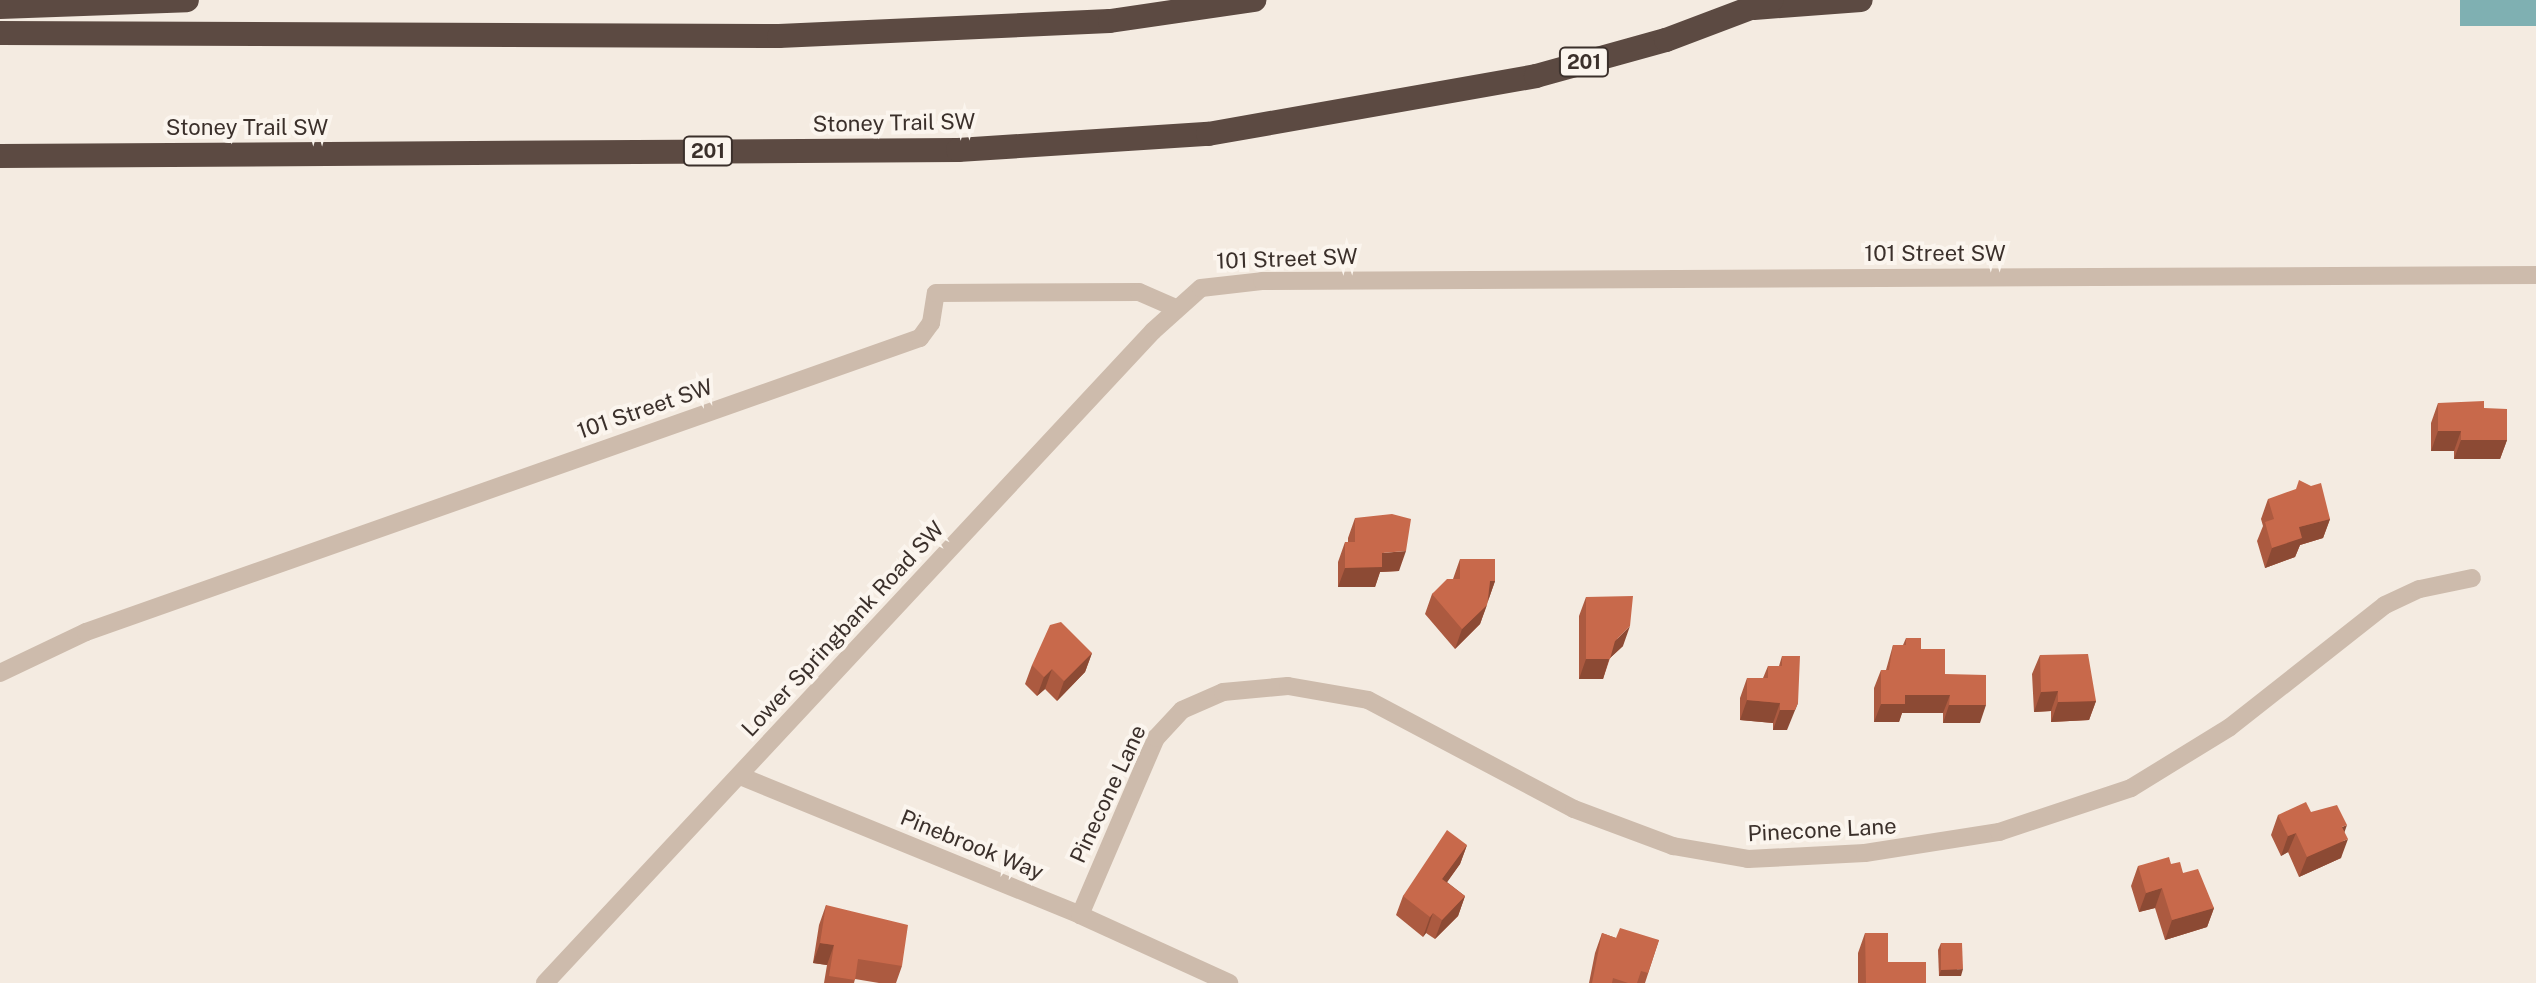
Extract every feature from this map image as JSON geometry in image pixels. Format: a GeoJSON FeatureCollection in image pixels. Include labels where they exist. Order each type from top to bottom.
{"type":"FeatureCollection","features":[{"type":"Feature","properties":{"kind":"highway"},"geometry":{"type":"LineString","coordinates":[[0,7],[187,0]]}},
{"type":"Feature","properties":{"kind":"highway"},"geometry":{"type":"LineString","coordinates":[[0,33],[779,36],[1110,21],[1254,0]]}},
{"type":"Feature","properties":{"kind":"highway","name":"Stoney Trail SW"},"geometry":{"type":"LineString","coordinates":[[0,156],[958,150],[1208,134],[1536,76],[1666,40],[1762,4],[1861,0]]}},
{"type":"Feature","properties":{"kind":"street","name":"101 Street SW"},"geometry":{"type":"LineString","coordinates":[[0,673],[86,632],[920,338],[929,329],[936,293],[1139,292],[1176,308],[1207,286],[1262,281],[2536,275]]}},
{"type":"Feature","properties":{"kind":"street","name":"Lower Springbank Road SW"},"geometry":{"type":"LineString","coordinates":[[545,983],[1176,308]]}},
{"type":"Feature","properties":{"kind":"street","name":"Pinecone Lane"},"geometry":{"type":"LineString","coordinates":[[1080,915],[1156,738],[1182,710],[1223,692],[1288,686],[1368,700],[1574,809],[1673,846],[1748,859],[1850,854],[1999,832],[2131,788],[2230,727],[2385,605],[2420,589],[2472,578]]}},
{"type":"Feature","properties":{"kind":"street","name":"Pinebrook Way"},"geometry":{"type":"LineString","coordinates":[[740,776],[1080,915],[1229,983]]}},
{"type":"Feature","properties":{"kind":"water"},"geometry":{"type":"Polygon","coordinates":[[[2460,0],[2536,0],[2536,26],[2460,26],[2460,0]]]}},
{"type":"Feature","properties":{"kind":"building"},"geometry":{"type":"Polygon","coordinates":[[[2484,401],[2484,408],[2507,409],[2507,440],[2461,440],[2461,431],[2438,431],[2438,403],[2484,401]]]}},
{"type":"Feature","properties":{"kind":"building"},"geometry":{"type":"Polygon","coordinates":[[[2299,480],[2311,486],[2321,483],[2330,519],[2299,527],[2302,538],[2272,548],[2265,522],[2274,519],[2268,499],[2296,489],[2299,480]]]}},
{"type":"Feature","properties":{"kind":"building"},"geometry":{"type":"Polygon","coordinates":[[[1392,514],[1411,519],[1406,551],[1382,553],[1382,567],[1345,568],[1345,542],[1355,542],[1355,518],[1392,514]]]}},
{"type":"Feature","properties":{"kind":"building"},"geometry":{"type":"Polygon","coordinates":[[[1460,559],[1495,559],[1495,581],[1490,581],[1487,605],[1462,629],[1432,594],[1447,579],[1460,579],[1460,559]]]}},
{"type":"Feature","properties":{"kind":"building"},"geometry":{"type":"Polygon","coordinates":[[[1633,596],[1630,626],[1615,641],[1610,659],[1586,659],[1586,597],[1633,596]]]}},
{"type":"Feature","properties":{"kind":"building"},"geometry":{"type":"Polygon","coordinates":[[[1061,622],[1092,653],[1064,681],[1052,669],[1044,677],[1032,665],[1050,625],[1061,622]]]}},
{"type":"Feature","properties":{"kind":"building"},"geometry":{"type":"Polygon","coordinates":[[[1906,638],[1921,638],[1921,649],[1945,649],[1945,674],[1986,675],[1986,705],[1949,705],[1950,695],[1905,695],[1905,704],[1881,704],[1881,670],[1889,670],[1893,645],[1906,645],[1906,638]]]}},
{"type":"Feature","properties":{"kind":"building"},"geometry":{"type":"Polygon","coordinates":[[[2088,654],[2096,701],[2058,702],[2058,691],[2041,692],[2040,655],[2088,654]]]}},
{"type":"Feature","properties":{"kind":"building"},"geometry":{"type":"Polygon","coordinates":[[[1782,656],[1800,656],[1795,710],[1780,710],[1780,703],[1747,700],[1747,678],[1768,678],[1768,666],[1782,666],[1782,656]]]}},
{"type":"Feature","properties":{"kind":"building"},"geometry":{"type":"Polygon","coordinates":[[[2306,802],[2311,812],[2337,805],[2347,825],[2342,827],[2348,839],[2307,857],[2296,833],[2288,836],[2278,815],[2306,802]]]}},
{"type":"Feature","properties":{"kind":"building"},"geometry":{"type":"Polygon","coordinates":[[[1447,830],[1467,845],[1442,879],[1465,896],[1442,920],[1433,913],[1430,917],[1403,896],[1447,830]]]}},
{"type":"Feature","properties":{"kind":"building"},"geometry":{"type":"Polygon","coordinates":[[[2169,857],[2171,864],[2180,862],[2183,873],[2198,869],[2214,908],[2172,920],[2162,888],[2146,893],[2138,866],[2169,857]]]}},
{"type":"Feature","properties":{"kind":"building"},"geometry":{"type":"Polygon","coordinates":[[[826,905],[908,925],[902,966],[858,959],[855,980],[829,976],[834,945],[820,943],[826,905]]]}},
{"type":"Feature","properties":{"kind":"building"},"geometry":{"type":"Polygon","coordinates":[[[1620,928],[1659,940],[1648,973],[1641,971],[1637,983],[1613,978],[1612,983],[1592,983],[1602,933],[1616,938],[1620,928]]]}},
{"type":"Feature","properties":{"kind":"building"},"geometry":{"type":"Polygon","coordinates":[[[1865,933],[1888,933],[1888,962],[1926,962],[1926,983],[1866,983],[1865,933]]]}},
{"type":"Feature","properties":{"kind":"building"},"geometry":{"type":"Polygon","coordinates":[[[1941,943],[1962,943],[1963,969],[1941,970],[1941,943]]]}}]}
